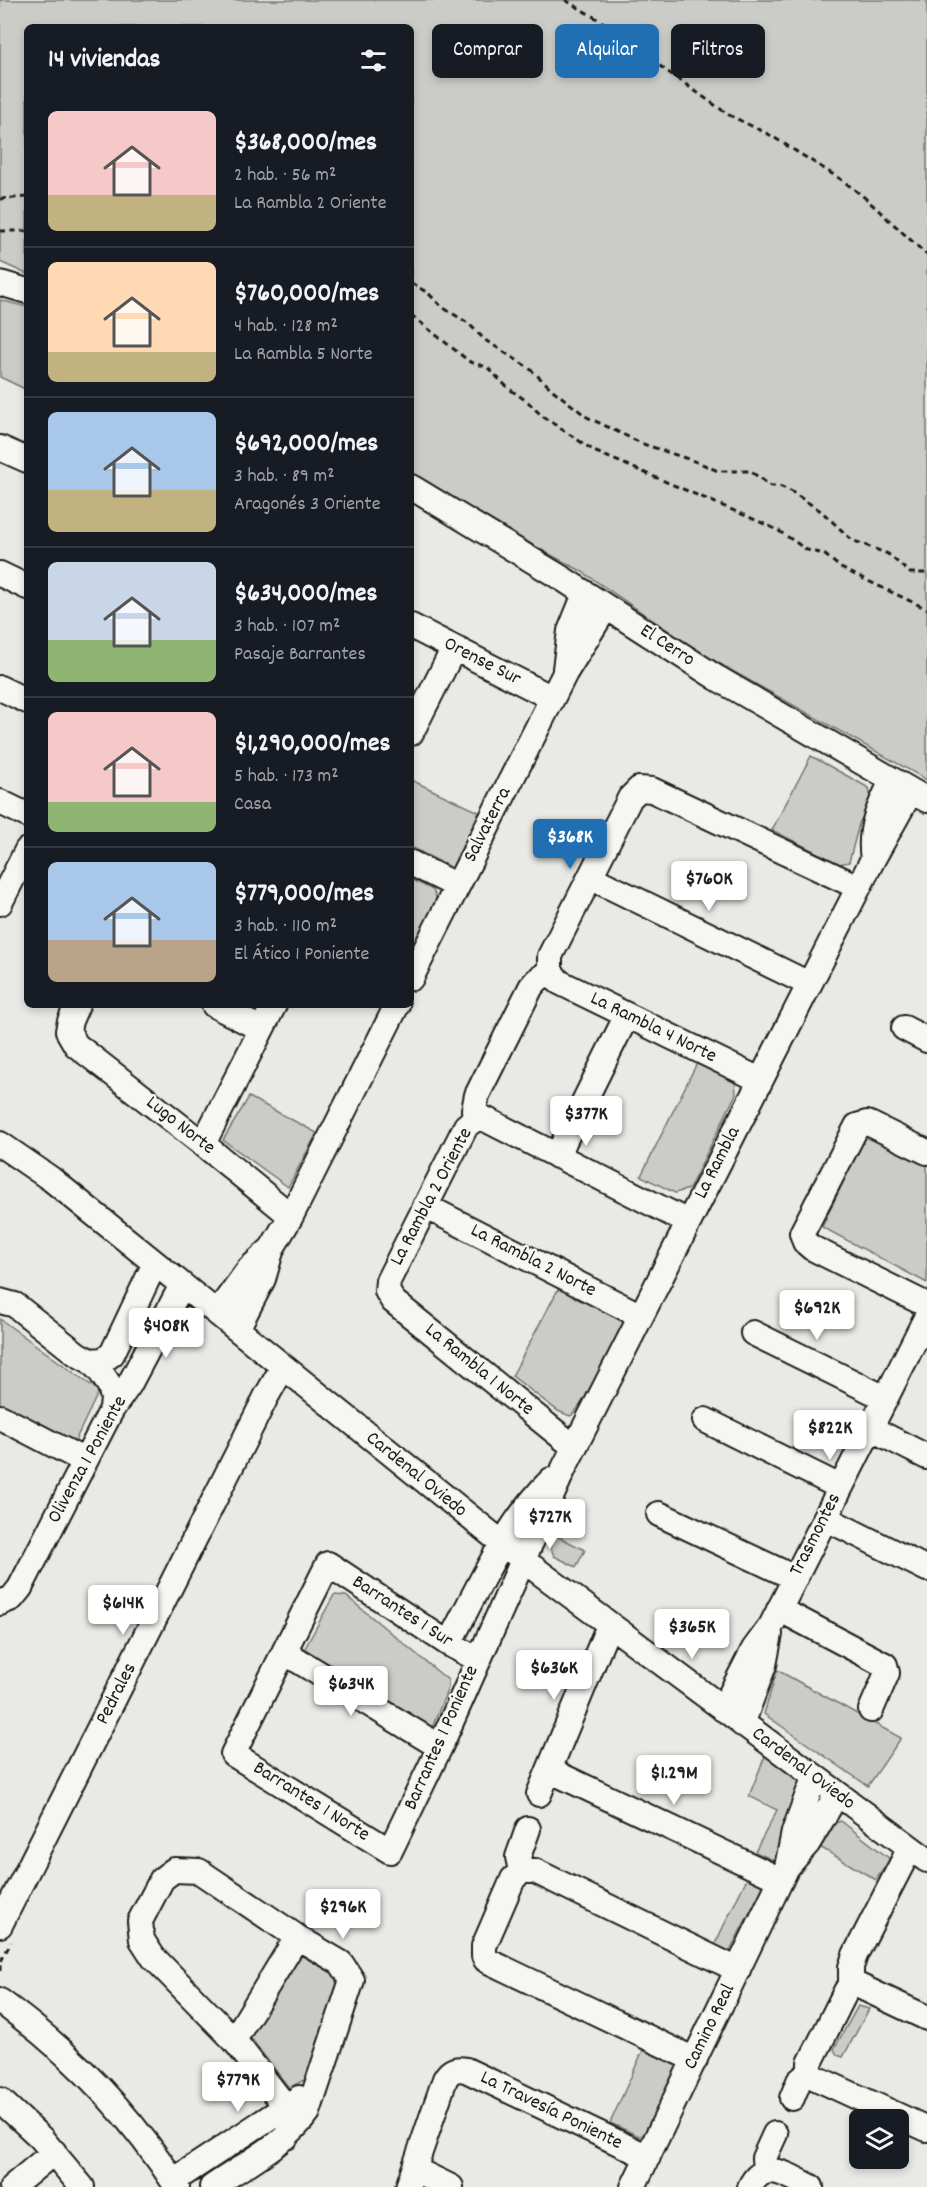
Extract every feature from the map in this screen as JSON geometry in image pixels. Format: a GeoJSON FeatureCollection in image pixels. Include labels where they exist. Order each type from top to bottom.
{"type":"FeatureCollection","features":[{"type":"Feature","properties":{"kind":"street"},"geometry":{"type":"LineString","coordinates":[[0,284],[24,290]]}},
{"type":"Feature","properties":{"kind":"street"},"geometry":{"type":"LineString","coordinates":[[0,448],[24,459]]}},
{"type":"Feature","properties":{"kind":"street","name":"El Cerro"},"geometry":{"type":"LineString","coordinates":[[414,489],[717,678],[910,791]]}},
{"type":"Feature","properties":{"kind":"street"},"geometry":{"type":"LineString","coordinates":[[0,574],[24,586]]}},
{"type":"Feature","properties":{"kind":"street","name":"Salvaterra"},"geometry":{"type":"LineString","coordinates":[[565,673],[570,631],[585,594]]}},
{"type":"Feature","properties":{"kind":"street","name":"Salvaterra"},"geometry":{"type":"LineString","coordinates":[[414,972],[565,673],[606,607]]}},
{"type":"Feature","properties":{"kind":"street","name":"Orense Sur"},"geometry":{"type":"LineString","coordinates":[[414,628],[552,698]]}},
{"type":"Feature","properties":{"kind":"street"},"geometry":{"type":"LineString","coordinates":[[414,727],[454,648]]}},
{"type":"Feature","properties":{"kind":"street"},"geometry":{"type":"LineString","coordinates":[[0,688],[24,700]]}},
{"type":"Feature","properties":{"kind":"street"},"geometry":{"type":"LineString","coordinates":[[550,971],[550,956],[632,795],[639,789],[652,790],[858,887]]}},
{"type":"Feature","properties":{"kind":"street","name":"La Rambla"},"geometry":{"type":"LineString","coordinates":[[523,1560],[569,1457],[858,887],[910,791]]}},
{"type":"Feature","properties":{"kind":"street"},"geometry":{"type":"LineString","coordinates":[[0,802],[24,814]]}},
{"type":"Feature","properties":{"kind":"street"},"geometry":{"type":"LineString","coordinates":[[0,903],[24,856]]}},
{"type":"Feature","properties":{"kind":"street"},"geometry":{"type":"LineString","coordinates":[[414,864],[457,886]]}},
{"type":"Feature","properties":{"kind":"street"},"geometry":{"type":"LineString","coordinates":[[591,877],[809,984]]}},
{"type":"Feature","properties":{"kind":"street","name":"La Rambla 4 Norte"},"geometry":{"type":"LineString","coordinates":[[550,971],[559,981],[760,1080]]}},
{"type":"Feature","properties":{"kind":"street","name":"La Rambla 2 Oriente"},"geometry":{"type":"LineString","coordinates":[[387,1291],[388,1281],[465,1126],[475,1119],[477,1095],[531,987],[550,971]]}},
{"type":"Feature","properties":{"kind":"street","name":"Lugo Norte"},"geometry":{"type":"LineString","coordinates":[[76,1008],[68,1028],[69,1036],[80,1049],[203,1144],[291,1216]]}},
{"type":"Feature","properties":{"kind":"street"},"geometry":{"type":"LineString","coordinates":[[220,1008],[261,1029]]}},
{"type":"Feature","properties":{"kind":"street"},"geometry":{"type":"LineString","coordinates":[[203,1144],[272,1008]]}},
{"type":"Feature","properties":{"kind":"street"},"geometry":{"type":"LineString","coordinates":[[237,1329],[263,1279],[272,1248],[291,1216],[395,1008]]}},
{"type":"Feature","properties":{"kind":"street"},"geometry":{"type":"LineString","coordinates":[[556,1156],[627,1015]]}},
{"type":"Feature","properties":{"kind":"street"},"geometry":{"type":"LineString","coordinates":[[904,1028],[927,1040]]}},
{"type":"Feature","properties":{"kind":"street"},"geometry":{"type":"LineString","coordinates":[[475,1119],[484,1119],[688,1222]]}},
{"type":"Feature","properties":{"kind":"street"},"geometry":{"type":"LineString","coordinates":[[927,1152],[872,1125],[857,1126],[802,1233],[805,1242],[812,1248],[927,1305]]}},
{"type":"Feature","properties":{"kind":"street","name":"Cardenal Oviedo"},"geometry":{"type":"LineString","coordinates":[[0,1144],[51,1179],[503,1545],[918,1854]]}},
{"type":"Feature","properties":{"kind":"street","name":"La Rambla 2 Norte"},"geometry":{"type":"LineString","coordinates":[[425,1206],[641,1316]]}},
{"type":"Feature","properties":{"kind":"street"},"geometry":{"type":"LineString","coordinates":[[217,1313],[249,1269],[272,1248]]}},
{"type":"Feature","properties":{"kind":"street"},"geometry":{"type":"LineString","coordinates":[[90,1361],[103,1360],[112,1354],[156,1263]]}},
{"type":"Feature","properties":{"kind":"street","name":"Olivenza 1 Poniente"},"geometry":{"type":"LineString","coordinates":[[4,1602],[16,1595],[20,1588],[112,1409],[129,1385],[182,1285]]}},
{"type":"Feature","properties":{"kind":"street","name":"La Rambla 1 Norte"},"geometry":{"type":"LineString","coordinates":[[387,1291],[393,1301],[569,1457]]}},
{"type":"Feature","properties":{"kind":"street"},"geometry":{"type":"LineString","coordinates":[[0,1301],[15,1305],[76,1354],[90,1361],[110,1386],[113,1398],[112,1409]]}},
{"type":"Feature","properties":{"kind":"street","name":"Trasmontes"},"geometry":{"type":"LineString","coordinates":[[723,1709],[754,1649],[775,1618],[885,1398],[921,1341],[927,1316]]}},
{"type":"Feature","properties":{"kind":"street"},"geometry":{"type":"LineString","coordinates":[[753,1333],[885,1398]]}},
{"type":"Feature","properties":{"kind":"street","name":"Pedrales"},"geometry":{"type":"LineString","coordinates":[[0,1925],[263,1404],[284,1367]]}},
{"type":"Feature","properties":{"kind":"street"},"geometry":{"type":"LineString","coordinates":[[0,1417],[85,1461]]}},
{"type":"Feature","properties":{"kind":"street"},"geometry":{"type":"LineString","coordinates":[[705,1420],[840,1487]]}},
{"type":"Feature","properties":{"kind":"street"},"geometry":{"type":"LineString","coordinates":[[870,1428],[927,1457]]}},
{"type":"Feature","properties":{"kind":"street","name":"La Rambla"},"geometry":{"type":"LineString","coordinates":[[503,1545],[533,1498],[569,1457]]}},
{"type":"Feature","properties":{"kind":"street"},"geometry":{"type":"LineString","coordinates":[[659,1514],[795,1578]]}},
{"type":"Feature","properties":{"kind":"street"},"geometry":{"type":"LineString","coordinates":[[825,1518],[927,1569]]}},
{"type":"Feature","properties":{"kind":"street","name":"Barrantes 1 Poniente"},"geometry":{"type":"LineString","coordinates":[[449,1644],[480,1581],[503,1545]]}},
{"type":"Feature","properties":{"kind":"street","name":"Barrantes 1 Poniente"},"geometry":{"type":"LineString","coordinates":[[390,1851],[440,1747],[477,1659],[523,1560]]}},
{"type":"Feature","properties":{"kind":"street","name":"Barrantes 1 Sur"},"geometry":{"type":"LineString","coordinates":[[284,1652],[328,1564],[449,1644],[477,1659]]}},
{"type":"Feature","properties":{"kind":"street"},"geometry":{"type":"LineString","coordinates":[[775,1618],[885,1665],[887,1673],[872,1710]]}},
{"type":"Feature","properties":{"kind":"street","name":"Trasmontes"},"geometry":{"type":"LineString","coordinates":[[742,1724],[764,1665],[775,1618]]}},
{"type":"Feature","properties":{"kind":"street"},"geometry":{"type":"LineString","coordinates":[[538,1794],[609,1625]]}},
{"type":"Feature","properties":{"kind":"street"},"geometry":{"type":"LineString","coordinates":[[284,1652],[440,1747]]}},
{"type":"Feature","properties":{"kind":"street","name":"Barrantes 1 Norte"},"geometry":{"type":"LineString","coordinates":[[284,1652],[233,1754],[390,1851]]}},
{"type":"Feature","properties":{"kind":"street"},"geometry":{"type":"LineString","coordinates":[[549,1770],[784,1874]]}},
{"type":"Feature","properties":{"kind":"street","name":"Camino Real"},"geometry":{"type":"LineString","coordinates":[[784,1874],[794,1832],[814,1778]]}},
{"type":"Feature","properties":{"kind":"street","name":"Camino Real"},"geometry":{"type":"LineString","coordinates":[[633,2187],[784,1874],[808,1843],[837,1794]]}},
{"type":"Feature","properties":{"kind":"street"},"geometry":{"type":"LineString","coordinates":[[521,1871],[518,1857],[528,1829]]}},
{"type":"Feature","properties":{"kind":"street"},"geometry":{"type":"LineString","coordinates":[[851,1986],[850,1975],[855,1955],[918,1854]]}},
{"type":"Feature","properties":{"kind":"street"},"geometry":{"type":"LineString","coordinates":[[695,2060],[490,1963],[484,1956],[484,1946],[513,1879],[526,1869],[535,1871],[738,1970]]}},
{"type":"Feature","properties":{"kind":"street"},"geometry":{"type":"LineString","coordinates":[[212,2187],[286,2137],[308,2112],[352,1980],[341,1963],[297,1937],[199,1870],[174,1870],[162,1879],[140,1921],[142,1940],[153,1957],[234,2040],[286,2107],[291,2123],[286,2137]]}},
{"type":"Feature","properties":{"kind":"street"},"geometry":{"type":"LineString","coordinates":[[234,2040],[297,1937]]}},
{"type":"Feature","properties":{"kind":"street"},"geometry":{"type":"LineString","coordinates":[[927,2018],[859,1986],[851,1986],[846,1991],[810,2063],[810,2072],[816,2078],[927,2129]]}},
{"type":"Feature","properties":{"kind":"street"},"geometry":{"type":"LineString","coordinates":[[0,2001],[58,2048],[91,2080],[149,2146],[175,2184],[303,2096],[320,2080]]}},
{"type":"Feature","properties":{"kind":"street","name":"La Travesía Poniente"},"geometry":{"type":"LineString","coordinates":[[411,2178],[445,2079],[453,2070],[458,2069],[466,2070],[648,2157]]}},
{"type":"Feature","properties":{"kind":"street"},"geometry":{"type":"LineString","coordinates":[[792,2098],[799,2081],[810,2072]]}},
{"type":"Feature","properties":{"kind":"street"},"geometry":{"type":"LineString","coordinates":[[0,2100],[27,2123],[82,2187]]}},
{"type":"Feature","properties":{"kind":"street"},"geometry":{"type":"LineString","coordinates":[[758,2179],[764,2158],[775,2134]]}},
{"type":"Feature","properties":{"kind":"street"},"geometry":{"type":"LineString","coordinates":[[12,2187],[54,2152]]}},
{"type":"Feature","properties":{"kind":"street"},"geometry":{"type":"LineString","coordinates":[[758,2179],[780,2173],[812,2187]]}},
{"type":"Feature","properties":{"kind":"street"},"geometry":{"type":"LineString","coordinates":[[411,2178],[450,2187]]}},
{"type":"Feature","properties":{"kind":"path"},"geometry":{"type":"LineString","coordinates":[[565,0],[606,24],[729,115],[770,135],[827,169],[864,197],[927,255]]}},
{"type":"Feature","properties":{"kind":"path"},"geometry":{"type":"LineString","coordinates":[[0,199],[24,197]]}},
{"type":"Feature","properties":{"kind":"path"},"geometry":{"type":"LineString","coordinates":[[0,231],[24,231]]}},
{"type":"Feature","properties":{"kind":"path"},"geometry":{"type":"LineString","coordinates":[[414,285],[428,293],[442,307],[468,323],[485,340],[529,368],[587,417],[643,444],[700,462],[718,471],[750,471],[771,486],[789,490],[821,511],[852,540],[888,554],[910,573],[927,573]]}},
{"type":"Feature","properties":{"kind":"path"},"geometry":{"type":"LineString","coordinates":[[414,317],[471,362],[486,367],[562,432],[596,452],[758,521],[779,531],[807,550],[824,554],[841,568],[927,609]]}},
{"type":"Feature","properties":{"kind":"path"},"geometry":{"type":"LineString","coordinates":[[0,1962],[0,1971]]}},
{"type":"Feature","properties":{"kind":"shaded area"},"geometry":{"type":"Polygon","coordinates":[[[0,0],[927,0],[927,780],[704,655],[581,571],[414,482],[414,24],[24,24],[24,273],[0,262],[0,0]]]}},
{"type":"Feature","properties":{"kind":"shaded area"},"geometry":{"type":"Polygon","coordinates":[[[0,300],[24,306],[24,389],[0,377],[0,300]]]}},
{"type":"Feature","properties":{"kind":"shaded area"},"geometry":{"type":"Polygon","coordinates":[[[811,756],[869,788],[871,799],[859,824],[849,862],[839,864],[772,830],[811,756]]]}},
{"type":"Feature","properties":{"kind":"shaded area"},"geometry":{"type":"Polygon","coordinates":[[[414,781],[479,812],[452,868],[414,849],[414,781]]]}},
{"type":"Feature","properties":{"kind":"shaded area"},"geometry":{"type":"Polygon","coordinates":[[[414,880],[433,890],[437,900],[414,942],[414,880]]]}},
{"type":"Feature","properties":{"kind":"shaded area"},"geometry":{"type":"Polygon","coordinates":[[[697,1063],[735,1081],[736,1094],[689,1189],[675,1193],[641,1176],[697,1063]]]}},
{"type":"Feature","properties":{"kind":"shaded area"},"geometry":{"type":"Polygon","coordinates":[[[249,1097],[317,1133],[288,1187],[223,1140],[249,1097]]]}},
{"type":"Feature","properties":{"kind":"shaded area"},"geometry":{"type":"Polygon","coordinates":[[[866,1133],[927,1164],[927,1283],[822,1227],[866,1133]]]}},
{"type":"Feature","properties":{"kind":"shaded area"},"geometry":{"type":"Polygon","coordinates":[[[561,1284],[623,1317],[623,1323],[598,1374],[583,1401],[570,1416],[558,1411],[512,1376],[561,1284]]]}},
{"type":"Feature","properties":{"kind":"shaded area"},"geometry":{"type":"Polygon","coordinates":[[[0,1319],[99,1391],[75,1441],[0,1407],[0,1319]]]}},
{"type":"Feature","properties":{"kind":"shaded area"},"geometry":{"type":"Polygon","coordinates":[[[553,1534],[585,1550],[576,1567],[554,1556],[549,1543],[553,1534]]]}},
{"type":"Feature","properties":{"kind":"shaded area"},"geometry":{"type":"Polygon","coordinates":[[[334,1595],[346,1596],[448,1680],[448,1688],[430,1733],[307,1659],[304,1650],[334,1595]]]}},
{"type":"Feature","properties":{"kind":"shaded area"},"geometry":{"type":"Polygon","coordinates":[[[777,1670],[901,1738],[868,1786],[764,1714],[777,1670]]]}},
{"type":"Feature","properties":{"kind":"shaded area"},"geometry":{"type":"Polygon","coordinates":[[[765,1756],[804,1784],[780,1853],[773,1860],[755,1852],[777,1810],[749,1796],[765,1756]]]}},
{"type":"Feature","properties":{"kind":"shaded area"},"geometry":{"type":"Polygon","coordinates":[[[841,1821],[890,1859],[876,1880],[818,1846],[835,1823],[841,1821]]]}},
{"type":"Feature","properties":{"kind":"shaded area"},"geometry":{"type":"Polygon","coordinates":[[[749,1874],[765,1883],[726,1958],[712,1950],[749,1874]]]}},
{"type":"Feature","properties":{"kind":"shaded area"},"geometry":{"type":"Polygon","coordinates":[[[297,1953],[334,1974],[338,1988],[308,2078],[289,2088],[250,2037],[297,1953]]]}},
{"type":"Feature","properties":{"kind":"shaded area"},"geometry":{"type":"Polygon","coordinates":[[[858,2006],[869,2009],[843,2057],[837,2055],[834,2049],[858,2006]]]}},
{"type":"Feature","properties":{"kind":"shaded area"},"geometry":{"type":"Polygon","coordinates":[[[644,2048],[677,2063],[680,2070],[649,2134],[639,2136],[610,2123],[644,2048]]]}}]}
